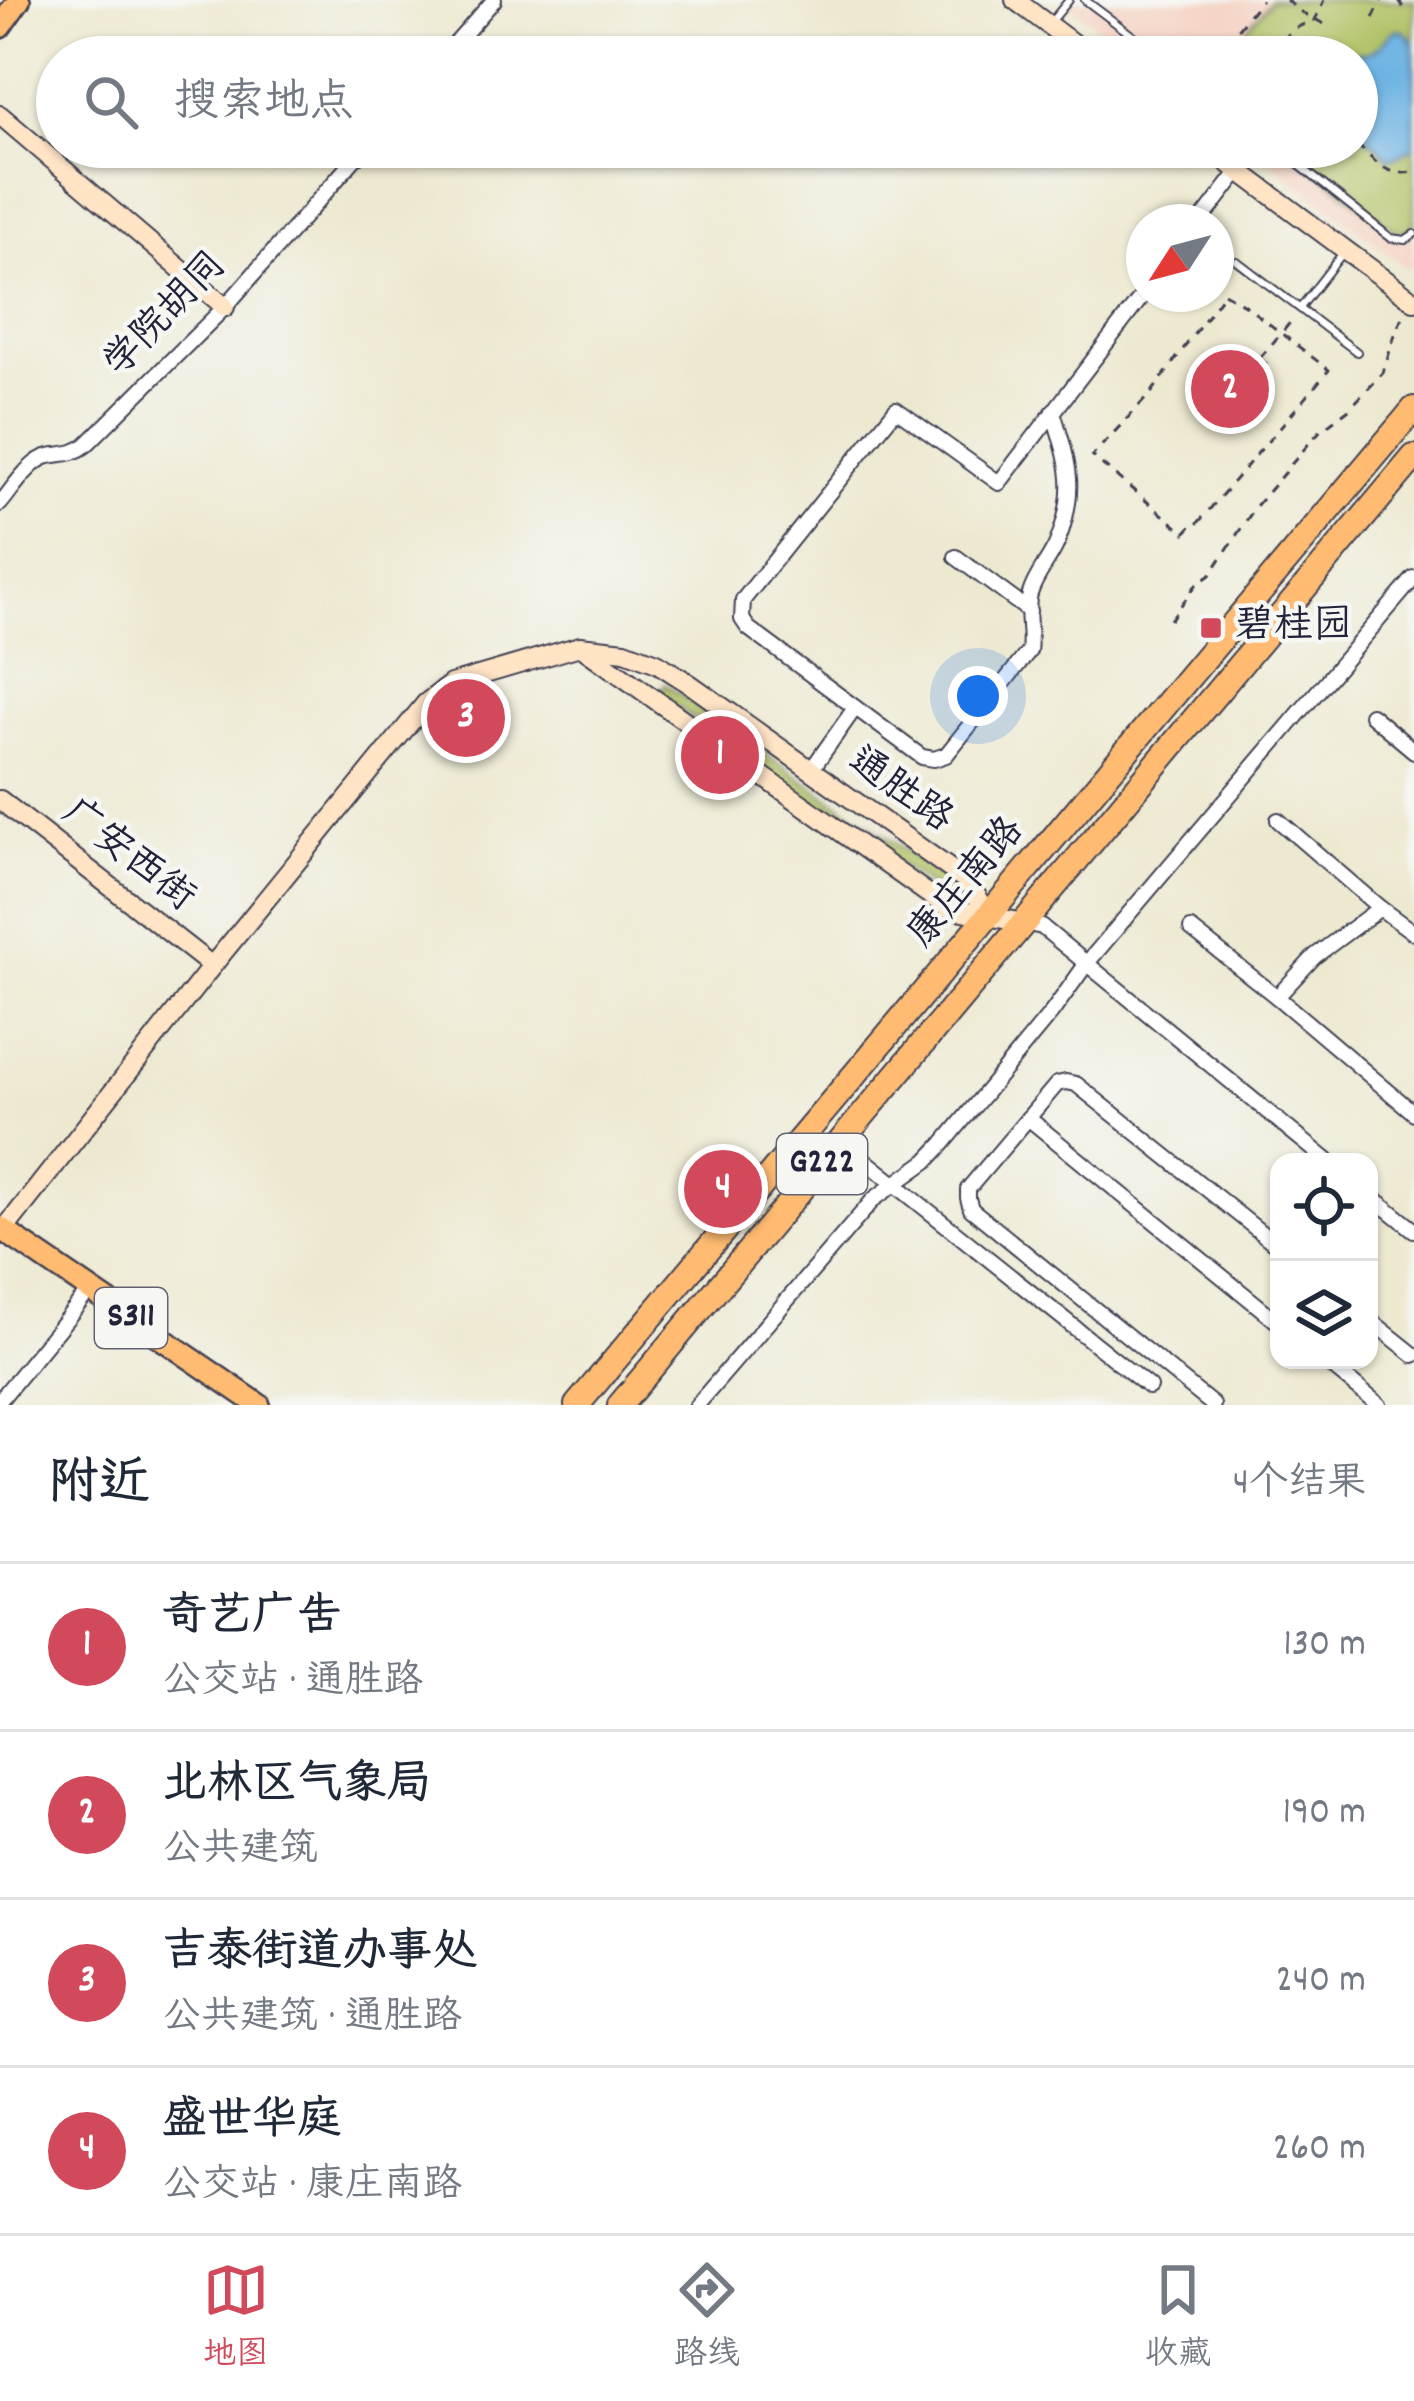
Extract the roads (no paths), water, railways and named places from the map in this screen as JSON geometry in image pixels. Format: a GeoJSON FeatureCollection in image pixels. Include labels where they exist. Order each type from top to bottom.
{"type":"FeatureCollection","features":[{"type":"Feature","properties":{"kind":"highway","name":"康庄南路"},"geometry":{"type":"LineString","coordinates":[[577,1405],[1414,410]]}},
{"type":"Feature","properties":{"kind":"highway","name":"康庄南路"},"geometry":{"type":"LineString","coordinates":[[620,1405],[1414,457]]}},
{"type":"Feature","properties":{"kind":"main road"},"geometry":{"type":"LineString","coordinates":[[0,27],[19,0]]}},
{"type":"Feature","properties":{"kind":"main road","name":"S311"},"geometry":{"type":"LineString","coordinates":[[2,1229],[248,1402]]}},
{"type":"Feature","properties":{"kind":"street"},"geometry":{"type":"LineString","coordinates":[[462,36],[494,0]]}},
{"type":"Feature","properties":{"kind":"street"},"geometry":{"type":"LineString","coordinates":[[1015,0],[1063,36]]}},
{"type":"Feature","properties":{"kind":"street"},"geometry":{"type":"LineString","coordinates":[[0,115],[36,146]]}},
{"type":"Feature","properties":{"kind":"street"},"geometry":{"type":"LineString","coordinates":[[62,168],[226,307]]}},
{"type":"Feature","properties":{"kind":"street","name":"学院胡同"},"geometry":{"type":"LineString","coordinates":[[0,504],[37,462],[74,454],[86,445],[226,307],[347,168]]}},
{"type":"Feature","properties":{"kind":"street"},"geometry":{"type":"LineString","coordinates":[[1235,168],[1410,307]]}},
{"type":"Feature","properties":{"kind":"street"},"geometry":{"type":"LineString","coordinates":[[1214,204],[1239,171]]}},
{"type":"Feature","properties":{"kind":"street"},"geometry":{"type":"LineString","coordinates":[[1053,412],[1070,467],[1070,496],[1056,544],[1031,590],[1028,651],[946,755],[922,757],[748,628],[742,619],[743,600],[896,409],[999,483],[1053,412],[1130,312]]}},
{"type":"Feature","properties":{"kind":"street"},"geometry":{"type":"LineString","coordinates":[[956,556],[1029,611]]}},
{"type":"Feature","properties":{"kind":"street"},"geometry":{"type":"LineString","coordinates":[[697,1405],[874,1199],[943,1144],[1088,963],[1414,578]]}},
{"type":"Feature","properties":{"kind":"street","name":"通胜路"},"geometry":{"type":"LineString","coordinates":[[580,646],[948,908],[989,915]]}},
{"type":"Feature","properties":{"kind":"street","name":"通胜路"},"geometry":{"type":"LineString","coordinates":[[2,1229],[426,703],[451,684],[580,646],[625,651],[657,664],[967,881],[989,915]]}},
{"type":"Feature","properties":{"kind":"street"},"geometry":{"type":"LineString","coordinates":[[811,770],[855,707]]}},
{"type":"Feature","properties":{"kind":"street"},"geometry":{"type":"LineString","coordinates":[[1371,715],[1414,751]]}},
{"type":"Feature","properties":{"kind":"street","name":"广安西街"},"geometry":{"type":"LineString","coordinates":[[0,800],[212,966]]}},
{"type":"Feature","properties":{"kind":"street"},"geometry":{"type":"LineString","coordinates":[[1278,820],[1414,933]]}},
{"type":"Feature","properties":{"kind":"street"},"geometry":{"type":"LineString","coordinates":[[1277,997],[1315,956],[1380,908]]}},
{"type":"Feature","properties":{"kind":"street"},"geometry":{"type":"LineString","coordinates":[[989,915],[1042,927],[1318,1153]]}},
{"type":"Feature","properties":{"kind":"street"},"geometry":{"type":"LineString","coordinates":[[1191,929],[1414,1113]]}},
{"type":"Feature","properties":{"kind":"street"},"geometry":{"type":"LineString","coordinates":[[1214,1405],[971,1209],[968,1189],[1057,1084],[1066,1082],[1076,1084],[1270,1240]]}},
{"type":"Feature","properties":{"kind":"street"},"geometry":{"type":"LineString","coordinates":[[1028,1118],[1270,1316]]}},
{"type":"Feature","properties":{"kind":"street"},"geometry":{"type":"LineString","coordinates":[[841,1141],[1149,1387]]}},
{"type":"Feature","properties":{"kind":"street"},"geometry":{"type":"LineString","coordinates":[[1378,1202],[1414,1231]]}},
{"type":"Feature","properties":{"kind":"street"},"geometry":{"type":"LineString","coordinates":[[0,1400],[90,1290]]}},
{"type":"Feature","properties":{"kind":"street"},"geometry":{"type":"LineString","coordinates":[[1378,1326],[1414,1355]]}},
{"type":"Feature","properties":{"kind":"street"},"geometry":{"type":"LineString","coordinates":[[1335,1369],[1379,1405]]}},
{"type":"Feature","properties":{"kind":"lane"},"geometry":{"type":"LineString","coordinates":[[1049,25],[1069,0]]}},
{"type":"Feature","properties":{"kind":"lane"},"geometry":{"type":"LineString","coordinates":[[1085,0],[1132,36]]}},
{"type":"Feature","properties":{"kind":"lane"},"geometry":{"type":"LineString","coordinates":[[1303,168],[1391,238],[1405,240],[1414,234]]}},
{"type":"Feature","properties":{"kind":"lane"},"geometry":{"type":"LineString","coordinates":[[1301,309],[1344,250]]}},
{"type":"Feature","properties":{"kind":"lane"},"geometry":{"type":"LineString","coordinates":[[1237,260],[1358,352]]}},
{"type":"Feature","properties":{"kind":"water"},"geometry":{"type":"Polygon","coordinates":[[[1395,30],[1414,42],[1414,147],[1393,158],[1378,146],[1378,46],[1395,30]]]}},
{"type":"Feature","properties":{"kind":"place","name":"北林区气象局"},"geometry":{"type":"Point","coordinates":[1230,389]}},
{"type":"Feature","properties":{"kind":"place","name":"碧桂园"},"geometry":{"type":"Point","coordinates":[1211,628]}},
{"type":"Feature","properties":{"kind":"place","name":"吉泰街道办事处"},"geometry":{"type":"Point","coordinates":[466,718]}},
{"type":"Feature","properties":{"kind":"place","name":"奇艺广告"},"geometry":{"type":"Point","coordinates":[720,755]}},
{"type":"Feature","properties":{"kind":"place","name":"盛世华庭"},"geometry":{"type":"Point","coordinates":[723,1189]}}]}
